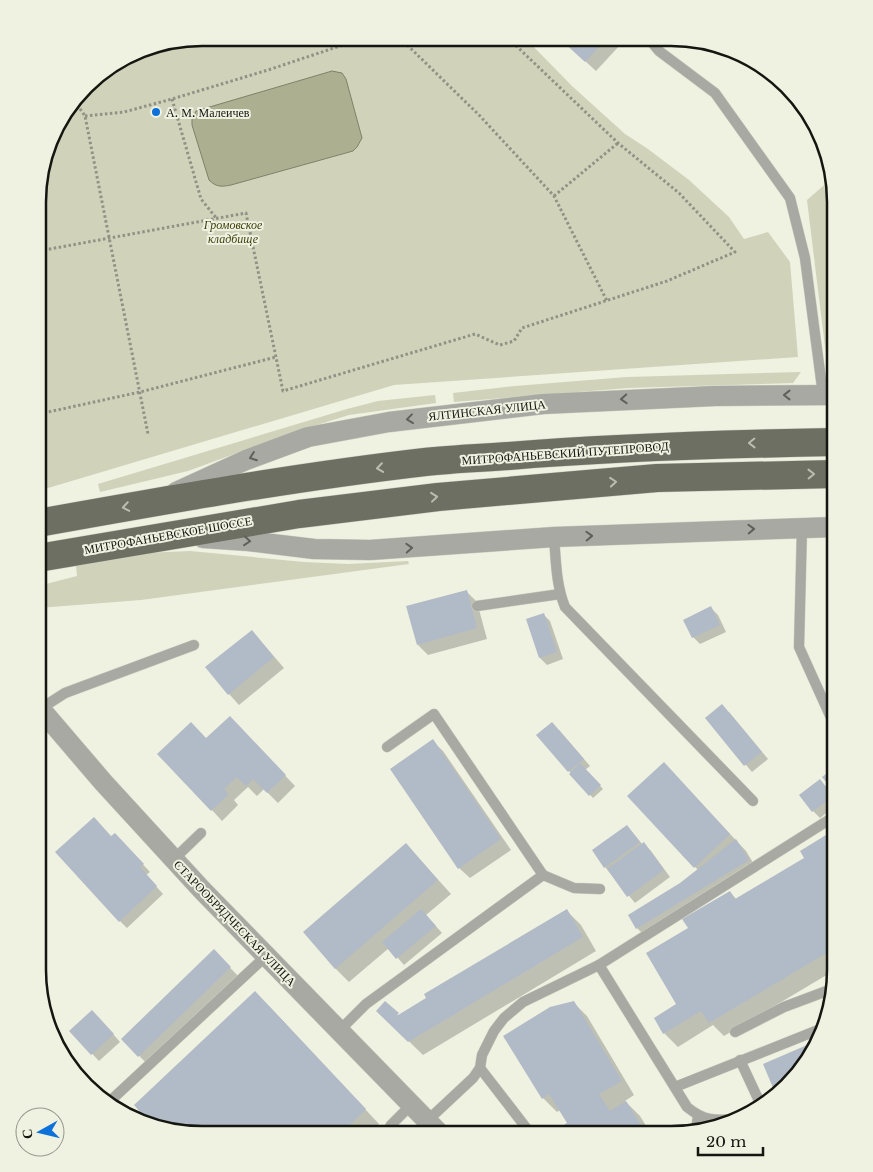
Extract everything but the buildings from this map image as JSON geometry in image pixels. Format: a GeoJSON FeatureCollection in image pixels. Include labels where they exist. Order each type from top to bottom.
{"type":"FeatureCollection","features":[{"type":"Feature","properties":{"kind":"main road","name":"МИТРОФАНЬЕВСКИЙ ПУТЕПРОВОД"},"geometry":{"type":"LineString","coordinates":[[154,502],[426,462],[538,453],[715,444],[827,442]]}},
{"type":"Feature","properties":{"kind":"main road","name":"МИТРОФАНЬЕВСКОЕ ШОССЕ"},"geometry":{"type":"LineString","coordinates":[[46,557],[299,514],[438,497],[657,478],[827,474]]}},
{"type":"Feature","properties":{"kind":"main road"},"geometry":{"type":"LineString","coordinates":[[46,522],[154,502]]}},
{"type":"Feature","properties":{"kind":"street","name":"ЯЛТИНСКАЯ УЛИЦА"},"geometry":{"type":"LineString","coordinates":[[154,502],[246,460],[308,437],[389,422],[552,403],[715,396],[827,395]]}},
{"type":"Feature","properties":{"kind":"street"},"geometry":{"type":"LineString","coordinates":[[164,536],[248,541],[314,549],[370,550],[554,537],[827,527]]}},
{"type":"Feature","properties":{"kind":"street","name":"СТАРООБРЯДЧЕСКАЯ УЛИЦА"},"geometry":{"type":"LineString","coordinates":[[46,716],[174,859],[433,1126]]}},
{"type":"Feature","properties":{"kind":"lane"},"geometry":{"type":"LineString","coordinates":[[655,46],[715,93],[790,198],[805,258],[827,382]]}},
{"type":"Feature","properties":{"kind":"lane"},"geometry":{"type":"LineString","coordinates":[[802,527],[799,647],[826,708]]}},
{"type":"Feature","properties":{"kind":"lane"},"geometry":{"type":"LineString","coordinates":[[554,537],[560,594],[565,607],[753,801]]}},
{"type":"Feature","properties":{"kind":"lane"},"geometry":{"type":"LineString","coordinates":[[477,606],[560,594]]}},
{"type":"Feature","properties":{"kind":"lane"},"geometry":{"type":"LineString","coordinates":[[46,704],[65,693],[194,645]]}},
{"type":"Feature","properties":{"kind":"lane"},"geometry":{"type":"LineString","coordinates":[[387,747],[434,714],[543,875],[574,888],[600,889]]}},
{"type":"Feature","properties":{"kind":"lane"},"geometry":{"type":"LineString","coordinates":[[435,1126],[480,1068],[482,1055],[494,1031],[504,1018],[523,1002],[600,965],[826,822]]}},
{"type":"Feature","properties":{"kind":"lane"},"geometry":{"type":"LineString","coordinates":[[174,859],[201,832]]}},
{"type":"Feature","properties":{"kind":"lane"},"geometry":{"type":"LineString","coordinates":[[339,1030],[366,1004],[543,875]]}},
{"type":"Feature","properties":{"kind":"lane"},"geometry":{"type":"LineString","coordinates":[[114,1098],[266,956]]}},
{"type":"Feature","properties":{"kind":"lane"},"geometry":{"type":"LineString","coordinates":[[600,965],[687,1107],[698,1116],[712,1120]]}},
{"type":"Feature","properties":{"kind":"lane"},"geometry":{"type":"LineString","coordinates":[[735,1032],[784,1007],[825,993]]}},
{"type":"Feature","properties":{"kind":"lane"},"geometry":{"type":"LineString","coordinates":[[675,1087],[814,1032]]}},
{"type":"Feature","properties":{"kind":"lane"},"geometry":{"type":"LineString","coordinates":[[740,1060],[758,1098]]}},
{"type":"Feature","properties":{"kind":"lane"},"geometry":{"type":"LineString","coordinates":[[480,1068],[525,1126]]}},
{"type":"Feature","properties":{"kind":"lane"},"geometry":{"type":"LineString","coordinates":[[390,1126],[411,1105]]}},
{"type":"Feature","properties":{"kind":"lane"},"geometry":{"type":"LineString","coordinates":[[697,1123],[698,1116]]}},
{"type":"Feature","properties":{"kind":"path"},"geometry":{"type":"LineString","coordinates":[[46,250],[246,213],[283,391],[475,334],[500,345],[514,341],[522,328],[667,281],[735,252],[679,193],[618,143],[517,46]]}},
{"type":"Feature","properties":{"kind":"path"},"geometry":{"type":"LineString","coordinates":[[85,116],[124,112],[172,99],[338,47]]}},
{"type":"Feature","properties":{"kind":"path"},"geometry":{"type":"LineString","coordinates":[[409,47],[479,115],[554,196],[607,300]]}},
{"type":"Feature","properties":{"kind":"path"},"geometry":{"type":"LineString","coordinates":[[172,99],[201,199],[217,219]]}},
{"type":"Feature","properties":{"kind":"path"},"geometry":{"type":"LineString","coordinates":[[79,108],[85,116],[148,434]]}},
{"type":"Feature","properties":{"kind":"path"},"geometry":{"type":"LineString","coordinates":[[554,196],[618,143]]}},
{"type":"Feature","properties":{"kind":"path"},"geometry":{"type":"LineString","coordinates":[[46,412],[140,392],[276,357]]}},
{"type":"Feature","properties":{"kind":"green space","name":"Громовское кладбище"},"geometry":{"type":"Polygon","coordinates":[[[533,46],[572,86],[625,134],[689,180],[729,217],[744,239],[768,232],[790,262],[798,357],[394,385],[46,489],[46,202],[48,182],[52,162],[62,133],[85,99],[99,85],[124,67],[133,62],[172,49],[192,47],[533,46]]]}},
{"type":"Feature","properties":{"kind":"green space"},"geometry":{"type":"Polygon","coordinates":[[[825,184],[827,202],[827,355],[826,355],[807,200],[825,184]]]}},
{"type":"Feature","properties":{"kind":"green space"},"geometry":{"type":"Polygon","coordinates":[[[801,372],[793,383],[628,388],[454,402],[453,393],[627,377],[801,372]]]}},
{"type":"Feature","properties":{"kind":"green space"},"geometry":{"type":"Polygon","coordinates":[[[435,395],[436,403],[349,415],[291,433],[188,471],[100,492],[98,484],[347,409],[378,401],[435,395]]]}},
{"type":"Feature","properties":{"kind":"green space"},"geometry":{"type":"Polygon","coordinates":[[[190,551],[304,562],[348,564],[408,561],[409,564],[141,600],[46,607],[46,584],[77,576],[76,566],[144,553],[190,551]]]}},
{"type":"Feature","properties":{"kind":"shaded area"},"geometry":{"type":"Polygon","coordinates":[[[332,71],[342,73],[346,79],[362,138],[353,151],[231,185],[219,186],[209,180],[192,125],[192,119],[196,111],[332,71]]]}},
{"type":"Feature","properties":{"kind":"place","name":"А. М. Малеичев"},"geometry":{"type":"Point","coordinates":[156,112]}}]}
